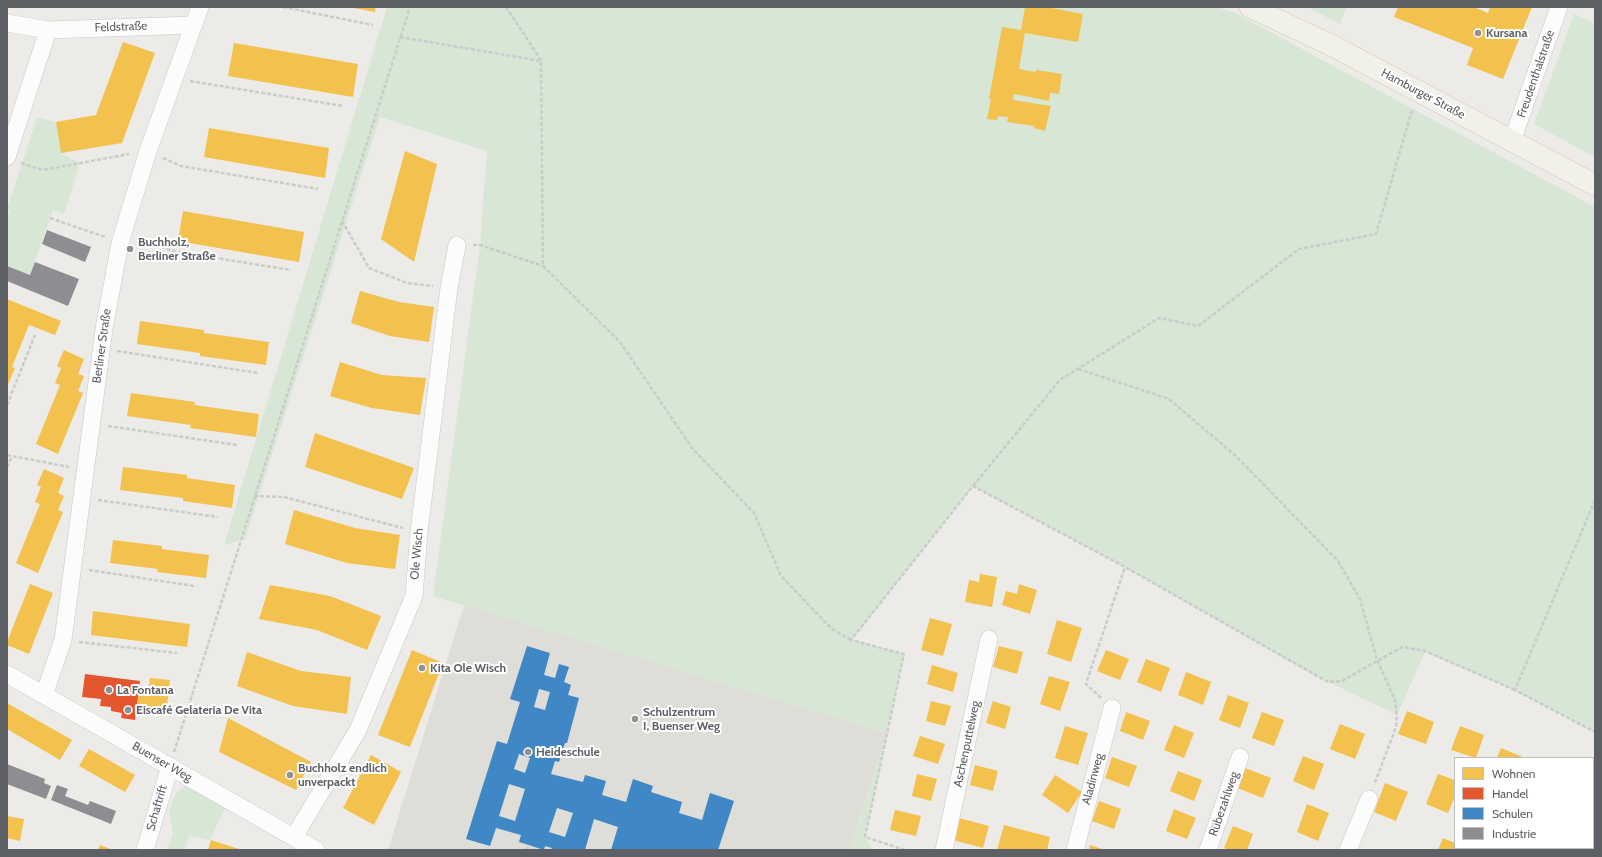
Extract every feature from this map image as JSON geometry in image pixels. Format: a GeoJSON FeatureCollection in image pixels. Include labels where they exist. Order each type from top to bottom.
{"type":"FeatureCollection","features":[{"type":"Feature","properties":{"kind":"main road","name":"Hamburger Straße"},"geometry":{"type":"LineString","coordinates":[[1250,7],[1333,46],[1595,185]]}},
{"type":"Feature","properties":{"kind":"street","name":"Berliner Straße"},"geometry":{"type":"LineString","coordinates":[[44,695],[63,640],[101,349],[122,236],[148,151],[200,7]]}},
{"type":"Feature","properties":{"kind":"street","name":"Freudenthalstraße"},"geometry":{"type":"LineString","coordinates":[[1512,140],[1559,7]]}},
{"type":"Feature","properties":{"kind":"street","name":"Feldstraße"},"geometry":{"type":"LineString","coordinates":[[7,23],[48,30],[194,25]]}},
{"type":"Feature","properties":{"kind":"street"},"geometry":{"type":"LineString","coordinates":[[11,159],[48,30]]}},
{"type":"Feature","properties":{"kind":"street","name":"Ole Wisch"},"geometry":{"type":"LineString","coordinates":[[304,845],[358,730],[414,596],[419,532],[449,288],[457,245]]}},
{"type":"Feature","properties":{"kind":"street","name":"Aschenputtelweg"},"geometry":{"type":"LineString","coordinates":[[944,850],[989,638]]}},
{"type":"Feature","properties":{"kind":"street","name":"Buenser Weg"},"geometry":{"type":"LineString","coordinates":[[7,674],[170,766],[304,845]]}},
{"type":"Feature","properties":{"kind":"street","name":"Aladinweg"},"geometry":{"type":"LineString","coordinates":[[1075,850],[1112,708]]}},
{"type":"Feature","properties":{"kind":"street","name":"Rübezahlweg"},"geometry":{"type":"LineString","coordinates":[[1208,850],[1240,757]]}},
{"type":"Feature","properties":{"kind":"street","name":"Schaftrift"},"geometry":{"type":"LineString","coordinates":[[145,850],[170,766]]}},
{"type":"Feature","properties":{"kind":"street"},"geometry":{"type":"LineString","coordinates":[[1348,850],[1369,799]]}},
{"type":"Feature","properties":{"kind":"path"},"geometry":{"type":"LineString","coordinates":[[283,7],[374,25]]}},
{"type":"Feature","properties":{"kind":"path"},"geometry":{"type":"LineString","coordinates":[[170,766],[254,496],[410,7]]}},
{"type":"Feature","properties":{"kind":"path"},"geometry":{"type":"LineString","coordinates":[[506,7],[541,61],[543,266]]}},
{"type":"Feature","properties":{"kind":"path"},"geometry":{"type":"LineString","coordinates":[[400,37],[541,61]]}},
{"type":"Feature","properties":{"kind":"path"},"geometry":{"type":"LineString","coordinates":[[174,78],[343,106]]}},
{"type":"Feature","properties":{"kind":"path"},"geometry":{"type":"LineString","coordinates":[[851,640],[973,486],[1060,380],[1159,318],[1198,326],[1300,250],[1376,234],[1412,110]]}},
{"type":"Feature","properties":{"kind":"path"},"geometry":{"type":"LineString","coordinates":[[11,159],[43,170],[148,151],[180,166],[318,189]]}},
{"type":"Feature","properties":{"kind":"path"},"geometry":{"type":"LineString","coordinates":[[50,218],[122,236],[172,251],[291,270]]}},
{"type":"Feature","properties":{"kind":"path"},"geometry":{"type":"LineString","coordinates":[[342,221],[369,268],[407,283],[449,288]]}},
{"type":"Feature","properties":{"kind":"path"},"geometry":{"type":"LineString","coordinates":[[457,245],[480,245],[543,266],[620,342],[692,448],[754,513],[781,576],[832,629],[851,640],[904,654],[865,837],[905,850]]}},
{"type":"Feature","properties":{"kind":"path"},"geometry":{"type":"LineString","coordinates":[[7,405],[36,335]]}},
{"type":"Feature","properties":{"kind":"path"},"geometry":{"type":"LineString","coordinates":[[101,349],[258,373]]}},
{"type":"Feature","properties":{"kind":"path"},"geometry":{"type":"LineString","coordinates":[[1078,369],[1169,399],[1237,457],[1338,561],[1360,599],[1377,660],[1395,700],[1397,715],[1396,727],[1369,799]]}},
{"type":"Feature","properties":{"kind":"path"},"geometry":{"type":"LineString","coordinates":[[91,424],[237,445]]}},
{"type":"Feature","properties":{"kind":"path"},"geometry":{"type":"LineString","coordinates":[[7,455],[85,470]]}},
{"type":"Feature","properties":{"kind":"path"},"geometry":{"type":"LineString","coordinates":[[7,467],[12,456]]}},
{"type":"Feature","properties":{"kind":"path"},"geometry":{"type":"LineString","coordinates":[[973,486],[1125,567],[1328,682],[1342,681],[1402,647],[1425,651],[1515,690],[1595,732]]}},
{"type":"Feature","properties":{"kind":"path"},"geometry":{"type":"LineString","coordinates":[[254,496],[284,497],[419,532]]}},
{"type":"Feature","properties":{"kind":"path"},"geometry":{"type":"LineString","coordinates":[[81,497],[218,517]]}},
{"type":"Feature","properties":{"kind":"path"},"geometry":{"type":"LineString","coordinates":[[1515,690],[1595,500]]}},
{"type":"Feature","properties":{"kind":"path"},"geometry":{"type":"LineString","coordinates":[[1112,708],[1086,684],[1125,567]]}},
{"type":"Feature","properties":{"kind":"path"},"geometry":{"type":"LineString","coordinates":[[72,568],[194,586]]}},
{"type":"Feature","properties":{"kind":"path"},"geometry":{"type":"LineString","coordinates":[[63,640],[177,653]]}},
{"type":"Feature","properties":{"kind":"path"},"geometry":{"type":"LineString","coordinates":[[526,850],[530,846]]}},
{"type":"Feature","properties":{"kind":"shaded area","name":"Schulzentrum I, Buenser Weg"},"geometry":{"type":"Polygon","coordinates":[[[464,605],[887,733],[849,850],[388,850],[464,605]]]}},
{"type":"Feature","properties":{"kind":"green space"},"geometry":{"type":"Polygon","coordinates":[[[387,7],[1216,7],[1235,13],[1595,207],[1595,732],[1515,690],[1425,652],[1397,715],[1310,673],[1125,567],[973,486],[852,640],[904,654],[865,837],[873,850],[849,850],[887,733],[433,596],[480,245],[487,151],[380,117],[245,539],[224,545],[387,7]]]}},
{"type":"Feature","properties":{"kind":"green space"},"geometry":{"type":"Polygon","coordinates":[[[1307,7],[1347,7],[1340,24],[1307,7]]]}},
{"type":"Feature","properties":{"kind":"green space"},"geometry":{"type":"Polygon","coordinates":[[[1574,14],[1595,24],[1595,157],[1534,124],[1574,14]]]}},
{"type":"Feature","properties":{"kind":"green space"},"geometry":{"type":"Polygon","coordinates":[[[37,117],[56,122],[61,153],[80,163],[64,214],[53,210],[30,275],[7,266],[7,220],[10,211],[7,210],[37,117]]]}},
{"type":"Feature","properties":{"kind":"green space"},"geometry":{"type":"Polygon","coordinates":[[[185,786],[226,806],[210,840],[189,836],[185,850],[167,850],[173,833],[169,811],[176,793],[185,786]]]}},
{"type":"Feature","properties":{"kind":"building: Wohnen"},"geometry":{"type":"Polygon","coordinates":[[[348,7],[376,7],[375,12],[348,7]]]}},
{"type":"Feature","properties":{"kind":"building: Wohnen"},"geometry":{"type":"Polygon","coordinates":[[[1025,7],[1046,7],[1083,14],[1078,42],[1025,33],[1019,69],[1062,74],[1059,94],[1050,93],[1049,101],[1014,94],[1013,100],[1051,106],[1045,131],[1034,128],[1034,126],[1007,122],[1008,117],[998,116],[997,120],[987,119],[991,99],[989,99],[1002,27],[1021,30],[1025,7]]]}},
{"type":"Feature","properties":{"kind":"building: Wohnen","name":"Kursana"},"geometry":{"type":"Polygon","coordinates":[[[1398,7],[1474,7],[1488,13],[1490,7],[1532,7],[1503,79],[1467,65],[1473,48],[1394,17],[1398,7]]]}},
{"type":"Feature","properties":{"kind":"building: Wohnen"},"geometry":{"type":"Polygon","coordinates":[[[123,42],[155,53],[122,143],[61,153],[56,122],[96,115],[123,42]]]}},
{"type":"Feature","properties":{"kind":"building: Wohnen"},"geometry":{"type":"Polygon","coordinates":[[[234,43],[358,64],[353,97],[228,76],[234,43]]]}},
{"type":"Feature","properties":{"kind":"building: Wohnen"},"geometry":{"type":"Polygon","coordinates":[[[209,128],[329,148],[325,178],[204,157],[209,128]]]}},
{"type":"Feature","properties":{"kind":"building: Wohnen"},"geometry":{"type":"Polygon","coordinates":[[[405,151],[437,164],[414,262],[381,239],[405,151]]]}},
{"type":"Feature","properties":{"kind":"building: Wohnen"},"geometry":{"type":"Polygon","coordinates":[[[183,211],[304,232],[299,262],[178,241],[183,211]]]}},
{"type":"Feature","properties":{"kind":"building: Wohnen"},"geometry":{"type":"Polygon","coordinates":[[[360,291],[399,302],[434,307],[429,342],[390,336],[351,323],[360,291]]]}},
{"type":"Feature","properties":{"kind":"building: Wohnen"},"geometry":{"type":"Polygon","coordinates":[[[7,299],[61,321],[55,335],[29,325],[12,367],[15,368],[7,387],[7,299]]]}},
{"type":"Feature","properties":{"kind":"building: Wohnen"},"geometry":{"type":"Polygon","coordinates":[[[140,321],[204,330],[204,333],[269,342],[266,365],[200,356],[200,353],[137,344],[140,321]]]}},
{"type":"Feature","properties":{"kind":"building: Wohnen"},"geometry":{"type":"Polygon","coordinates":[[[64,350],[84,359],[78,374],[84,376],[78,391],[83,393],[58,454],[36,444],[60,385],[55,383],[61,368],[57,366],[64,350]]]}},
{"type":"Feature","properties":{"kind":"building: Wohnen"},"geometry":{"type":"Polygon","coordinates":[[[340,362],[382,375],[426,378],[420,415],[372,408],[330,396],[340,362]]]}},
{"type":"Feature","properties":{"kind":"building: Wohnen"},"geometry":{"type":"Polygon","coordinates":[[[131,393],[195,402],[194,405],[259,414],[256,437],[190,428],[191,425],[127,416],[131,393]]]}},
{"type":"Feature","properties":{"kind":"building: Wohnen"},"geometry":{"type":"Polygon","coordinates":[[[315,433],[414,468],[402,499],[305,467],[315,433]]]}},
{"type":"Feature","properties":{"kind":"building: Wohnen"},"geometry":{"type":"Polygon","coordinates":[[[123,467],[187,475],[187,478],[235,485],[232,508],[183,501],[183,498],[120,490],[123,467]]]}},
{"type":"Feature","properties":{"kind":"building: Wohnen"},"geometry":{"type":"Polygon","coordinates":[[[44,469],[64,478],[58,493],[64,496],[58,510],[63,512],[38,573],[16,563],[40,504],[35,502],[41,487],[37,485],[44,469]]]}},
{"type":"Feature","properties":{"kind":"building: Wohnen"},"geometry":{"type":"Polygon","coordinates":[[[294,510],[355,528],[400,535],[395,569],[347,563],[285,544],[294,510]]]}},
{"type":"Feature","properties":{"kind":"building: Wohnen"},"geometry":{"type":"Polygon","coordinates":[[[113,540],[162,546],[162,549],[209,555],[206,578],[157,572],[158,569],[110,563],[113,540]]]}},
{"type":"Feature","properties":{"kind":"building: Wohnen"},"geometry":{"type":"Polygon","coordinates":[[[980,574],[997,577],[992,607],[965,602],[969,580],[979,582],[980,574]]]}},
{"type":"Feature","properties":{"kind":"building: Wohnen"},"geometry":{"type":"Polygon","coordinates":[[[30,584],[53,593],[29,654],[7,645],[7,642],[30,584]]]}},
{"type":"Feature","properties":{"kind":"building: Wohnen"},"geometry":{"type":"Polygon","coordinates":[[[1019,584],[1037,590],[1030,614],[1002,605],[1006,591],[1017,594],[1019,584]]]}},
{"type":"Feature","properties":{"kind":"building: Wohnen"},"geometry":{"type":"Polygon","coordinates":[[[270,585],[330,596],[381,616],[367,650],[317,630],[259,619],[270,585]]]}},
{"type":"Feature","properties":{"kind":"building: Wohnen"},"geometry":{"type":"Polygon","coordinates":[[[93,611],[190,624],[187,647],[91,635],[93,611]]]}},
{"type":"Feature","properties":{"kind":"building: Wohnen"},"geometry":{"type":"Polygon","coordinates":[[[930,618],[952,624],[943,656],[921,650],[930,618]]]}},
{"type":"Feature","properties":{"kind":"building: Wohnen"},"geometry":{"type":"Polygon","coordinates":[[[1057,620],[1082,628],[1071,662],[1047,654],[1057,620]]]}},
{"type":"Feature","properties":{"kind":"building: Wohnen"},"geometry":{"type":"Polygon","coordinates":[[[999,646],[1023,652],[1017,674],[993,667],[999,646]]]}},
{"type":"Feature","properties":{"kind":"building: Wohnen"},"geometry":{"type":"Polygon","coordinates":[[[412,650],[443,663],[410,747],[378,735],[412,650]]]}},
{"type":"Feature","properties":{"kind":"building: Wohnen"},"geometry":{"type":"Polygon","coordinates":[[[1106,650],[1129,659],[1120,680],[1097,671],[1106,650]]]}},
{"type":"Feature","properties":{"kind":"building: Wohnen"},"geometry":{"type":"Polygon","coordinates":[[[247,652],[301,671],[351,677],[347,714],[293,706],[237,686],[247,652]]]}},
{"type":"Feature","properties":{"kind":"building: Wohnen"},"geometry":{"type":"Polygon","coordinates":[[[1146,659],[1170,668],[1161,692],[1137,682],[1146,659]]]}},
{"type":"Feature","properties":{"kind":"building: Wohnen"},"geometry":{"type":"Polygon","coordinates":[[[932,665],[958,673],[953,692],[927,684],[932,665]]]}},
{"type":"Feature","properties":{"kind":"building: Wohnen"},"geometry":{"type":"Polygon","coordinates":[[[1186,672],[1211,682],[1203,705],[1178,695],[1186,672]]]}},
{"type":"Feature","properties":{"kind":"building: Wohnen"},"geometry":{"type":"Polygon","coordinates":[[[1049,676],[1070,682],[1060,711],[1040,704],[1049,676]]]}},
{"type":"Feature","properties":{"kind":"building: Wohnen"},"geometry":{"type":"Polygon","coordinates":[[[150,678],[170,680],[166,715],[136,712],[139,692],[148,694],[150,678]]]}},
{"type":"Feature","properties":{"kind":"building: Wohnen"},"geometry":{"type":"Polygon","coordinates":[[[1228,695],[1249,703],[1240,728],[1219,720],[1228,695]]]}},
{"type":"Feature","properties":{"kind":"building: Wohnen"},"geometry":{"type":"Polygon","coordinates":[[[931,701],[951,706],[945,726],[926,721],[931,701]]]}},
{"type":"Feature","properties":{"kind":"building: Wohnen"},"geometry":{"type":"Polygon","coordinates":[[[993,701],[1011,707],[1005,729],[986,723],[993,701]]]}},
{"type":"Feature","properties":{"kind":"building: Wohnen"},"geometry":{"type":"Polygon","coordinates":[[[7,703],[72,740],[60,760],[7,729],[7,703]]]}},
{"type":"Feature","properties":{"kind":"building: Wohnen"},"geometry":{"type":"Polygon","coordinates":[[[1407,711],[1434,722],[1426,744],[1398,734],[1407,711]]]}},
{"type":"Feature","properties":{"kind":"building: Wohnen"},"geometry":{"type":"Polygon","coordinates":[[[1126,712],[1150,721],[1143,740],[1120,731],[1126,712]]]}},
{"type":"Feature","properties":{"kind":"building: Wohnen"},"geometry":{"type":"Polygon","coordinates":[[[1262,712],[1284,720],[1274,746],[1252,738],[1262,712]]]}},
{"type":"Feature","properties":{"kind":"building: Wohnen"},"geometry":{"type":"Polygon","coordinates":[[[228,718],[311,762],[296,790],[219,752],[228,718]]]}},
{"type":"Feature","properties":{"kind":"building: Wohnen"},"geometry":{"type":"Polygon","coordinates":[[[1340,724],[1365,734],[1355,759],[1330,749],[1340,724]]]}},
{"type":"Feature","properties":{"kind":"building: Wohnen"},"geometry":{"type":"Polygon","coordinates":[[[1174,725],[1194,733],[1184,758],[1164,750],[1174,725]]]}},
{"type":"Feature","properties":{"kind":"building: Wohnen"},"geometry":{"type":"Polygon","coordinates":[[[1065,726],[1088,733],[1078,765],[1055,758],[1065,726]]]}},
{"type":"Feature","properties":{"kind":"building: Wohnen"},"geometry":{"type":"Polygon","coordinates":[[[1460,726],[1484,735],[1476,757],[1451,750],[1460,726]]]}},
{"type":"Feature","properties":{"kind":"building: Wohnen"},"geometry":{"type":"Polygon","coordinates":[[[920,736],[945,744],[938,764],[913,756],[920,736]]]}},
{"type":"Feature","properties":{"kind":"building: Wohnen"},"geometry":{"type":"Polygon","coordinates":[[[1501,748],[1523,757],[1497,757],[1501,748]]]}},
{"type":"Feature","properties":{"kind":"building: Wohnen"},"geometry":{"type":"Polygon","coordinates":[[[89,749],[135,775],[125,792],[79,766],[89,749]]]}},
{"type":"Feature","properties":{"kind":"building: Wohnen"},"geometry":{"type":"Polygon","coordinates":[[[371,755],[401,772],[374,825],[343,808],[371,755]]]}},
{"type":"Feature","properties":{"kind":"building: Wohnen"},"geometry":{"type":"Polygon","coordinates":[[[1303,756],[1324,764],[1314,790],[1293,781],[1303,756]]]}},
{"type":"Feature","properties":{"kind":"building: Wohnen"},"geometry":{"type":"Polygon","coordinates":[[[1112,757],[1137,766],[1129,787],[1105,778],[1112,757]]]}},
{"type":"Feature","properties":{"kind":"building: Wohnen"},"geometry":{"type":"Polygon","coordinates":[[[975,765],[998,771],[993,791],[970,785],[975,765]]]}},
{"type":"Feature","properties":{"kind":"building: Wohnen"},"geometry":{"type":"Polygon","coordinates":[[[1245,768],[1271,778],[1263,798],[1237,788],[1245,768]]]}},
{"type":"Feature","properties":{"kind":"building: Wohnen"},"geometry":{"type":"Polygon","coordinates":[[[1178,771],[1202,780],[1194,801],[1170,791],[1178,771]]]}},
{"type":"Feature","properties":{"kind":"building: Wohnen"},"geometry":{"type":"Polygon","coordinates":[[[917,774],[937,779],[931,801],[912,796],[917,774]]]}},
{"type":"Feature","properties":{"kind":"building: Wohnen"},"geometry":{"type":"Polygon","coordinates":[[[1438,774],[1454,780],[1454,798],[1448,813],[1426,804],[1438,774]]]}},
{"type":"Feature","properties":{"kind":"building: Wohnen"},"geometry":{"type":"Polygon","coordinates":[[[1055,775],[1082,792],[1068,813],[1042,795],[1055,775]]]}},
{"type":"Feature","properties":{"kind":"building: Wohnen"},"geometry":{"type":"Polygon","coordinates":[[[1385,783],[1408,792],[1396,821],[1374,812],[1385,783]]]}},
{"type":"Feature","properties":{"kind":"building: Wohnen"},"geometry":{"type":"Polygon","coordinates":[[[1594,794],[1595,794],[1594,816],[1594,794]]]}},
{"type":"Feature","properties":{"kind":"building: Wohnen"},"geometry":{"type":"Polygon","coordinates":[[[1099,801],[1121,809],[1114,829],[1092,821],[1099,801]]]}},
{"type":"Feature","properties":{"kind":"building: Wohnen"},"geometry":{"type":"Polygon","coordinates":[[[1307,804],[1329,813],[1318,841],[1297,832],[1307,804]]]}},
{"type":"Feature","properties":{"kind":"building: Wohnen"},"geometry":{"type":"Polygon","coordinates":[[[1174,809],[1196,818],[1187,839],[1166,831],[1174,809]]]}},
{"type":"Feature","properties":{"kind":"building: Wohnen"},"geometry":{"type":"Polygon","coordinates":[[[895,810],[921,816],[916,836],[890,830],[895,810]]]}},
{"type":"Feature","properties":{"kind":"building: Wohnen"},"geometry":{"type":"Polygon","coordinates":[[[7,816],[24,819],[20,841],[7,838],[7,816]]]}},
{"type":"Feature","properties":{"kind":"building: Wohnen"},"geometry":{"type":"Polygon","coordinates":[[[959,818],[989,826],[983,848],[953,840],[959,818]]]}},
{"type":"Feature","properties":{"kind":"building: Wohnen"},"geometry":{"type":"Polygon","coordinates":[[[1004,825],[1050,837],[1047,850],[997,850],[1004,825]]]}},
{"type":"Feature","properties":{"kind":"building: Wohnen"},"geometry":{"type":"Polygon","coordinates":[[[1233,826],[1253,834],[1247,850],[1230,850],[1224,848],[1233,826]]]}},
{"type":"Feature","properties":{"kind":"building: Wohnen"},"geometry":{"type":"Polygon","coordinates":[[[1443,838],[1454,843],[1454,849],[1468,849],[1468,850],[1438,850],[1443,838]]]}},
{"type":"Feature","properties":{"kind":"building: Wohnen"},"geometry":{"type":"Polygon","coordinates":[[[211,840],[242,850],[208,850],[211,840]]]}},
{"type":"Feature","properties":{"kind":"building: Wohnen"},"geometry":{"type":"Polygon","coordinates":[[[100,845],[113,850],[98,850],[100,845]]]}},
{"type":"Feature","properties":{"kind":"building: Wohnen"},"geometry":{"type":"Polygon","coordinates":[[[1090,845],[1105,850],[1089,850],[1090,845]]]}},
{"type":"Feature","properties":{"kind":"building: Handel"},"geometry":{"type":"Polygon","coordinates":[[[85,674],[140,681],[135,720],[121,718],[122,713],[111,711],[111,707],[100,706],[101,699],[82,697],[85,674]]]}},
{"type":"Feature","properties":{"kind":"building: Schulen","name":"Heideschule"},"geometry":{"type":"Polygon","coordinates":[[[527,646],[550,653],[544,675],[555,678],[559,664],[569,667],[564,682],[571,685],[568,695],[579,698],[567,743],[565,743],[559,762],[555,761],[551,774],[583,782],[585,775],[606,781],[602,795],[626,802],[633,779],[653,786],[651,792],[682,802],[679,813],[702,820],[710,793],[734,801],[718,850],[611,850],[618,827],[594,819],[585,850],[551,850],[552,848],[545,846],[544,850],[519,842],[521,835],[496,828],[490,846],[466,839],[497,741],[507,744],[520,702],[510,699],[527,646]],[[539,689],[534,707],[545,710],[550,692],[539,689]],[[519,754],[514,769],[525,773],[530,758],[519,754]],[[509,784],[499,816],[515,821],[525,789],[509,784]],[[557,808],[549,832],[565,837],[573,813],[557,808]]]}},
{"type":"Feature","properties":{"kind":"building: Industrie"},"geometry":{"type":"Polygon","coordinates":[[[47,230],[91,247],[85,262],[42,244],[47,230]]]}},
{"type":"Feature","properties":{"kind":"building: Industrie"},"geometry":{"type":"Polygon","coordinates":[[[35,262],[79,279],[68,306],[7,281],[7,266],[30,275],[35,262]]]}},
{"type":"Feature","properties":{"kind":"building: Industrie"},"geometry":{"type":"Polygon","coordinates":[[[7,764],[45,779],[44,783],[51,786],[46,799],[7,784],[7,764]]]}},
{"type":"Feature","properties":{"kind":"building: Industrie"},"geometry":{"type":"Polygon","coordinates":[[[57,785],[68,789],[65,796],[88,805],[90,801],[116,811],[111,824],[51,800],[57,785]]]}},
{"type":"Feature","properties":{"kind":"place","name":"Kursana"},"geometry":{"type":"Point","coordinates":[1478,33]}},
{"type":"Feature","properties":{"kind":"place","name":"Buchholz, Berliner Straße"},"geometry":{"type":"Point","coordinates":[130,249]}},
{"type":"Feature","properties":{"kind":"place","name":"Kita Ole Wisch"},"geometry":{"type":"Point","coordinates":[422,668]}},
{"type":"Feature","properties":{"kind":"place","name":"La Fontana"},"geometry":{"type":"Point","coordinates":[109,690]}},
{"type":"Feature","properties":{"kind":"place","name":"Eiscafé Gelateria De Vita"},"geometry":{"type":"Point","coordinates":[128,710]}},
{"type":"Feature","properties":{"kind":"place","name":"Schulzentrum I, Buenser Weg"},"geometry":{"type":"Point","coordinates":[635,719]}},
{"type":"Feature","properties":{"kind":"place","name":"Heideschule"},"geometry":{"type":"Point","coordinates":[528,752]}},
{"type":"Feature","properties":{"kind":"place","name":"Buchholz endlich unverpackt"},"geometry":{"type":"Point","coordinates":[290,775]}}]}
